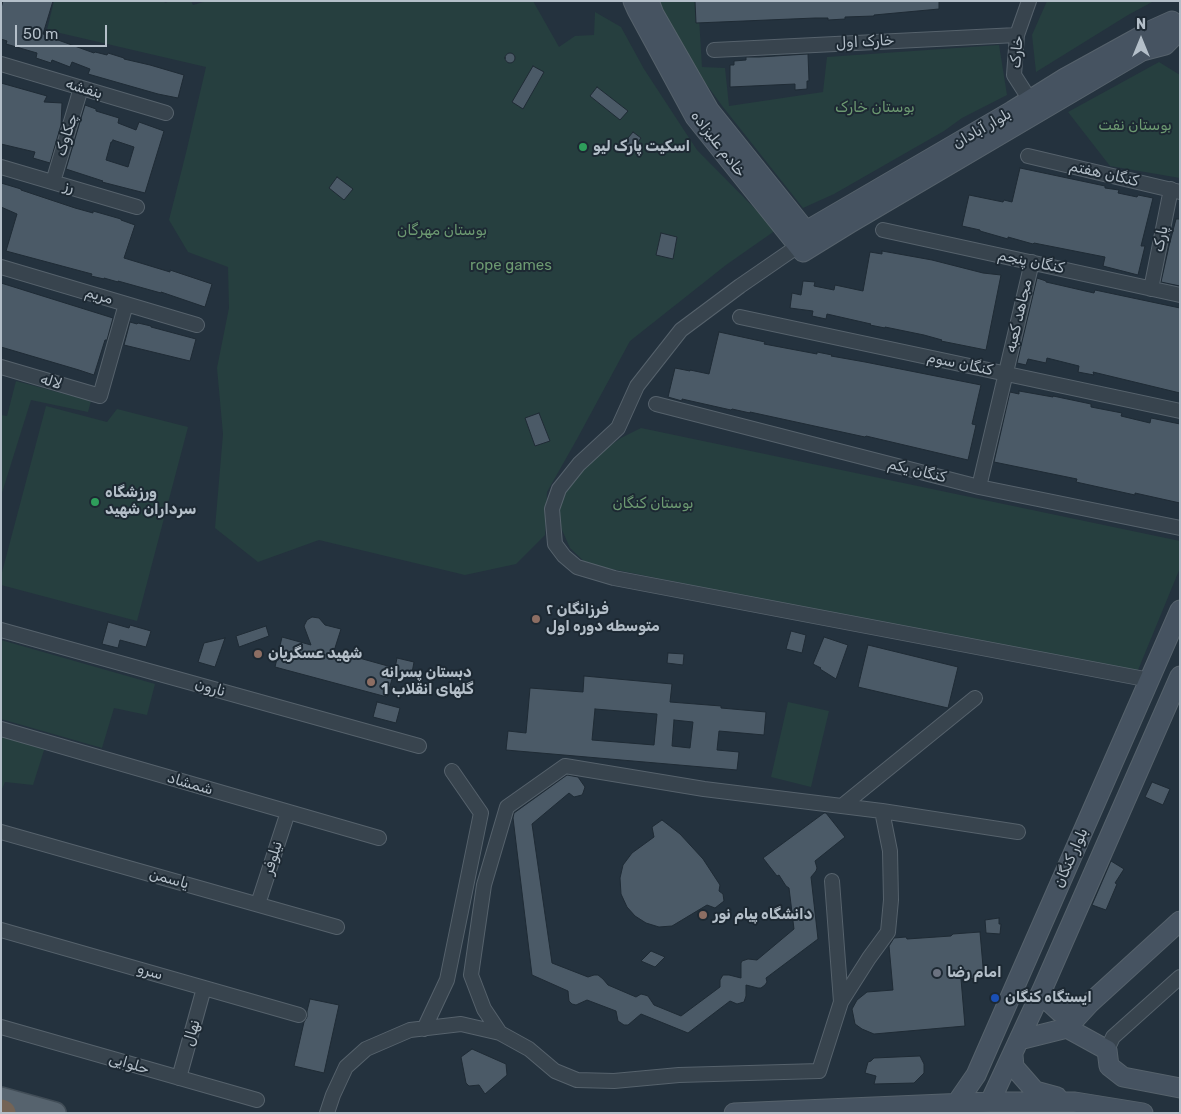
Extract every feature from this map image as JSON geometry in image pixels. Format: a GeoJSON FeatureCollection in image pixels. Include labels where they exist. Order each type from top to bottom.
{"type":"FeatureCollection","features":[{"type":"Feature","properties":{"kind":"main road","name":"خادم علیزاده"},"geometry":{"type":"LineString","coordinates":[[633,1],[695,118],[803,242]]}},
{"type":"Feature","properties":{"kind":"main road","name":"خادم علیزاده"},"geometry":{"type":"LineString","coordinates":[[649,1],[654,14],[709,110],[803,242]]}},
{"type":"Feature","properties":{"kind":"main road","name":"بلوار آبادان"},"geometry":{"type":"LineString","coordinates":[[803,242],[1012,112],[1034,106],[1065,78],[1152,30],[1178,24]]}},
{"type":"Feature","properties":{"kind":"main road","name":"بلوار کنگان"},"geometry":{"type":"LineString","coordinates":[[956,1104],[976,1075],[1180,610]]}},
{"type":"Feature","properties":{"kind":"main road","name":"بلوار کنگان"},"geometry":{"type":"LineString","coordinates":[[990,1102],[1066,937],[1180,676]]}},
{"type":"Feature","properties":{"kind":"main road"},"geometry":{"type":"LineString","coordinates":[[1143,1113],[1074,1102],[1035,1090],[1014,1067],[1016,1047],[1067,1028],[1090,1003],[1180,921]]}},
{"type":"Feature","properties":{"kind":"main road"},"geometry":{"type":"LineString","coordinates":[[1042,924],[1066,937]]}},
{"type":"Feature","properties":{"kind":"main road"},"geometry":{"type":"LineString","coordinates":[[1043,988],[1047,1000],[1060,1012],[1069,1013],[1090,1003]]}},
{"type":"Feature","properties":{"kind":"main road"},"geometry":{"type":"LineString","coordinates":[[1067,1028],[1108,1050],[1109,1066],[1123,1077],[1180,1088]]}},
{"type":"Feature","properties":{"kind":"main road"},"geometry":{"type":"LineString","coordinates":[[976,1075],[976,1086],[985,1088],[993,1085],[1004,1074]]}},
{"type":"Feature","properties":{"kind":"main road"},"geometry":{"type":"LineString","coordinates":[[1,1098],[49,1111]]}},
{"type":"Feature","properties":{"kind":"main road"},"geometry":{"type":"LineString","coordinates":[[734,1113],[990,1102],[1074,1102]]}},
{"type":"Feature","properties":{"kind":"main road"},"geometry":{"type":"LineString","coordinates":[[1,1108],[49,1111]]}},
{"type":"Feature","properties":{"kind":"street","name":"خارک"},"geometry":{"type":"LineString","coordinates":[[1029,1],[1017,35],[1014,75],[1034,106]]}},
{"type":"Feature","properties":{"kind":"street","name":"خارک اول"},"geometry":{"type":"LineString","coordinates":[[714,50],[1017,35]]}},
{"type":"Feature","properties":{"kind":"street","name":"بنفشه"},"geometry":{"type":"LineString","coordinates":[[1,64],[166,113]]}},
{"type":"Feature","properties":{"kind":"street","name":"چکاوک"},"geometry":{"type":"LineString","coordinates":[[53,182],[81,88]]}},
{"type":"Feature","properties":{"kind":"street","name":"کنگان هفتم"},"geometry":{"type":"LineString","coordinates":[[1028,156],[1175,191]]}},
{"type":"Feature","properties":{"kind":"street","name":"رز"},"geometry":{"type":"LineString","coordinates":[[1,167],[137,207]]}},
{"type":"Feature","properties":{"kind":"street","name":"پارک"},"geometry":{"type":"LineString","coordinates":[[1151,289],[1175,191]]}},
{"type":"Feature","properties":{"kind":"street","name":"کنگان پنجم"},"geometry":{"type":"LineString","coordinates":[[883,230],[1180,295]]}},
{"type":"Feature","properties":{"kind":"street"},"geometry":{"type":"LineString","coordinates":[[803,242],[681,330],[637,386],[618,428],[579,464],[559,489],[552,509],[555,544],[564,556],[577,567],[614,578],[1150,680]]}},
{"type":"Feature","properties":{"kind":"street","name":"مجاهد کعبه"},"geometry":{"type":"LineString","coordinates":[[979,487],[1032,262]]}},
{"type":"Feature","properties":{"kind":"street","name":"مریم"},"geometry":{"type":"LineString","coordinates":[[1,267],[197,325]]}},
{"type":"Feature","properties":{"kind":"street","name":"لاله"},"geometry":{"type":"LineString","coordinates":[[1,367],[100,396],[126,304]]}},
{"type":"Feature","properties":{"kind":"street","name":"کنگان سوم"},"geometry":{"type":"LineString","coordinates":[[740,317],[1180,410]]}},
{"type":"Feature","properties":{"kind":"street","name":"کنگان یکم"},"geometry":{"type":"LineString","coordinates":[[656,404],[979,487],[1180,528]]}},
{"type":"Feature","properties":{"kind":"street","name":"نارون"},"geometry":{"type":"LineString","coordinates":[[1,630],[419,746]]}},
{"type":"Feature","properties":{"kind":"street"},"geometry":{"type":"LineString","coordinates":[[842,806],[975,698]]}},
{"type":"Feature","properties":{"kind":"street","name":"شمشاد"},"geometry":{"type":"LineString","coordinates":[[1,729],[379,838]]}},
{"type":"Feature","properties":{"kind":"street"},"geometry":{"type":"LineString","coordinates":[[500,1033],[484,1009],[471,975],[484,885],[507,807],[565,766],[704,789],[882,811],[1018,832]]}},
{"type":"Feature","properties":{"kind":"street"},"geometry":{"type":"LineString","coordinates":[[424,1029],[447,980],[482,813],[452,771]]}},
{"type":"Feature","properties":{"kind":"street"},"geometry":{"type":"LineString","coordinates":[[327,1113],[346,1067],[366,1049],[410,1030],[461,1024],[500,1033],[529,1049],[555,1070],[577,1080],[614,1081],[679,1075],[819,1070],[841,1002],[888,932],[891,900],[890,851],[882,811]]}},
{"type":"Feature","properties":{"kind":"street","name":"نیلوفر"},"geometry":{"type":"LineString","coordinates":[[258,904],[288,812]]}},
{"type":"Feature","properties":{"kind":"street","name":"یاسمن"},"geometry":{"type":"LineString","coordinates":[[1,832],[338,926]]}},
{"type":"Feature","properties":{"kind":"street"},"geometry":{"type":"LineString","coordinates":[[832,881],[841,1002]]}},
{"type":"Feature","properties":{"kind":"street","name":"سرو"},"geometry":{"type":"LineString","coordinates":[[1,930],[299,1015]]}},
{"type":"Feature","properties":{"kind":"street"},"geometry":{"type":"LineString","coordinates":[[1108,1050],[1113,1037],[1180,977]]}},
{"type":"Feature","properties":{"kind":"street","name":"نهال"},"geometry":{"type":"LineString","coordinates":[[179,1078],[204,988]]}},
{"type":"Feature","properties":{"kind":"street","name":"حلوایی"},"geometry":{"type":"LineString","coordinates":[[1,1027],[258,1100]]}},
{"type":"Feature","properties":{"kind":"green space","name":"بوستان مهرگان"},"geometry":{"type":"Polygon","coordinates":[[[54,1],[164,1],[165,3],[170,1],[191,1],[193,5],[207,1],[533,1],[559,47],[575,36],[594,35],[595,12],[621,27],[644,69],[697,150],[776,230],[726,265],[630,341],[547,492],[545,535],[516,564],[465,575],[319,540],[258,562],[215,528],[223,434],[217,368],[229,308],[228,267],[188,252],[169,220],[206,67],[47,30],[54,1]]]}},
{"type":"Feature","properties":{"kind":"green space","name":"بوستان خارک"},"geometry":{"type":"Polygon","coordinates":[[[657,1],[698,1],[702,67],[725,68],[729,106],[823,92],[827,57],[999,45],[1007,95],[962,118],[944,131],[834,194],[803,208],[723,107],[679,47],[657,1]]]}},
{"type":"Feature","properties":{"kind":"green space"},"geometry":{"type":"Polygon","coordinates":[[[1047,1],[1154,1],[1036,72],[1032,35],[1047,1]]]}},
{"type":"Feature","properties":{"kind":"green space","name":"بوستان نفت"},"geometry":{"type":"Polygon","coordinates":[[[1159,62],[1180,75],[1180,178],[1110,166],[1068,112],[1159,62]]]}},
{"type":"Feature","properties":{"kind":"green space"},"geometry":{"type":"Polygon","coordinates":[[[16,381],[91,401],[88,412],[31,400],[1,496],[1,415],[7,416],[16,381]]]}},
{"type":"Feature","properties":{"kind":"green space","name":"ورزشگاه سرداران شهید"},"geometry":{"type":"Polygon","coordinates":[[[46,406],[107,422],[117,409],[188,427],[137,621],[1,585],[1,576],[46,406]]]}},
{"type":"Feature","properties":{"kind":"green space","name":"بوستان کنگان"},"geometry":{"type":"Polygon","coordinates":[[[641,428],[1180,541],[1180,568],[1136,675],[587,564],[570,548],[559,523],[559,502],[567,485],[601,452],[621,438],[641,428]]]}},
{"type":"Feature","properties":{"kind":"green space"},"geometry":{"type":"Polygon","coordinates":[[[1,640],[155,684],[147,715],[114,708],[102,748],[1,719],[1,640]]]}},
{"type":"Feature","properties":{"kind":"green space"},"geometry":{"type":"Polygon","coordinates":[[[788,702],[829,711],[811,787],[771,777],[788,702]]]}},
{"type":"Feature","properties":{"kind":"green space"},"geometry":{"type":"Polygon","coordinates":[[[1,734],[45,747],[33,785],[5,782],[1,791],[1,734]]]}},
{"type":"Feature","properties":{"kind":"building"},"geometry":{"type":"Polygon","coordinates":[[[3,1],[53,1],[43,34],[94,53],[107,55],[108,53],[184,75],[178,98],[88,74],[90,69],[72,62],[70,67],[52,60],[51,63],[36,58],[37,53],[6,44],[7,41],[1,39],[1,8],[3,1]]]}},
{"type":"Feature","properties":{"kind":"building"},"geometry":{"type":"Polygon","coordinates":[[[695,1],[939,1],[939,9],[828,20],[828,18],[815,18],[696,23],[695,1]]]}},
{"type":"Feature","properties":{"kind":"building"},"geometry":{"type":"Polygon","coordinates":[[[508,53],[512,53],[515,58],[514,62],[508,63],[505,60],[505,56],[508,53]]]}},
{"type":"Feature","properties":{"kind":"building"},"geometry":{"type":"Polygon","coordinates":[[[808,54],[809,81],[807,81],[807,89],[795,90],[795,84],[730,87],[730,65],[734,65],[734,61],[746,60],[746,57],[808,54]]]}},
{"type":"Feature","properties":{"kind":"building"},"geometry":{"type":"Polygon","coordinates":[[[533,66],[544,72],[523,109],[512,102],[533,66]]]}},
{"type":"Feature","properties":{"kind":"building"},"geometry":{"type":"Polygon","coordinates":[[[1,83],[47,96],[44,102],[62,103],[61,125],[50,163],[33,158],[35,152],[1,144],[1,83]]]}},
{"type":"Feature","properties":{"kind":"building"},"geometry":{"type":"Polygon","coordinates":[[[597,87],[628,111],[620,120],[590,96],[597,87]]]}},
{"type":"Feature","properties":{"kind":"building"},"geometry":{"type":"Polygon","coordinates":[[[85,105],[96,109],[96,111],[119,118],[118,123],[136,130],[139,122],[164,131],[145,193],[102,182],[66,169],[85,105]],[[113,140],[106,160],[128,167],[134,147],[113,140]]]}},
{"type":"Feature","properties":{"kind":"building"},"geometry":{"type":"Polygon","coordinates":[[[633,132],[641,138],[628,155],[619,149],[633,132]]]}},
{"type":"Feature","properties":{"kind":"building"},"geometry":{"type":"Polygon","coordinates":[[[1020,168],[1105,186],[1105,188],[1119,190],[1118,193],[1153,198],[1141,246],[1145,246],[1138,275],[1103,266],[1105,257],[1033,244],[1008,237],[1008,239],[962,226],[969,195],[1012,202],[1020,168]]]}},
{"type":"Feature","properties":{"kind":"building"},"geometry":{"type":"Polygon","coordinates":[[[337,177],[353,189],[344,200],[329,188],[337,177]]]}},
{"type":"Feature","properties":{"kind":"building"},"geometry":{"type":"Polygon","coordinates":[[[1,183],[75,208],[93,213],[93,211],[135,225],[124,258],[170,272],[170,270],[212,284],[205,307],[161,292],[91,276],[92,274],[6,251],[17,214],[1,207],[1,183]]]}},
{"type":"Feature","properties":{"kind":"building"},"geometry":{"type":"Polygon","coordinates":[[[1176,219],[1180,219],[1180,286],[1161,282],[1176,219]]]}},
{"type":"Feature","properties":{"kind":"building"},"geometry":{"type":"Polygon","coordinates":[[[661,233],[677,237],[673,259],[656,255],[661,233]]]}},
{"type":"Feature","properties":{"kind":"building"},"geometry":{"type":"Polygon","coordinates":[[[882,251],[932,260],[983,273],[1001,275],[986,350],[827,314],[826,319],[812,316],[813,311],[790,308],[792,293],[801,295],[803,281],[815,282],[814,286],[834,290],[835,285],[863,291],[870,252],[882,254],[882,251]]]}},
{"type":"Feature","properties":{"kind":"building"},"geometry":{"type":"Polygon","coordinates":[[[1037,278],[1046,282],[1094,293],[1095,290],[1180,308],[1180,393],[1093,372],[1094,375],[1078,372],[1079,366],[1047,358],[1046,363],[1028,359],[1026,365],[1017,363],[1037,278]]]}},
{"type":"Feature","properties":{"kind":"building"},"geometry":{"type":"Polygon","coordinates":[[[1,283],[113,318],[94,375],[1,347],[1,283]]]}},
{"type":"Feature","properties":{"kind":"building"},"geometry":{"type":"Polygon","coordinates":[[[130,322],[196,339],[190,361],[124,345],[130,322]]]}},
{"type":"Feature","properties":{"kind":"building"},"geometry":{"type":"Polygon","coordinates":[[[719,332],[765,342],[764,344],[817,354],[817,352],[981,385],[972,424],[976,425],[968,460],[866,436],[668,397],[675,368],[709,374],[719,332]]]}},
{"type":"Feature","properties":{"kind":"building"},"geometry":{"type":"Polygon","coordinates":[[[1019,391],[1091,404],[1091,407],[1122,413],[1121,416],[1150,423],[1151,418],[1180,424],[1180,503],[1076,482],[1077,479],[994,462],[1010,392],[1019,394],[1019,391]]]}},
{"type":"Feature","properties":{"kind":"building"},"geometry":{"type":"Polygon","coordinates":[[[539,413],[550,441],[535,446],[525,418],[539,413]]]}},
{"type":"Feature","properties":{"kind":"building"},"geometry":{"type":"Polygon","coordinates":[[[312,617],[319,618],[325,625],[341,629],[334,651],[395,668],[387,697],[275,667],[282,637],[311,645],[304,626],[307,620],[312,617]]]}},
{"type":"Feature","properties":{"kind":"building"},"geometry":{"type":"Polygon","coordinates":[[[108,622],[129,628],[130,625],[151,631],[146,647],[120,640],[118,648],[102,644],[108,622]]]}},
{"type":"Feature","properties":{"kind":"building"},"geometry":{"type":"Polygon","coordinates":[[[266,626],[269,636],[239,647],[236,636],[266,626]]]}},
{"type":"Feature","properties":{"kind":"building"},"geometry":{"type":"Polygon","coordinates":[[[791,631],[806,635],[802,653],[786,649],[791,631]]]}},
{"type":"Feature","properties":{"kind":"building"},"geometry":{"type":"Polygon","coordinates":[[[824,637],[848,645],[836,679],[813,664],[824,637]]]}},
{"type":"Feature","properties":{"kind":"building"},"geometry":{"type":"Polygon","coordinates":[[[225,638],[215,667],[198,662],[204,643],[225,638]]]}},
{"type":"Feature","properties":{"kind":"building"},"geometry":{"type":"Polygon","coordinates":[[[868,645],[958,667],[948,708],[858,687],[868,645]]]}},
{"type":"Feature","properties":{"kind":"building"},"geometry":{"type":"Polygon","coordinates":[[[668,653],[684,654],[683,665],[667,663],[668,653]]]}},
{"type":"Feature","properties":{"kind":"building"},"geometry":{"type":"Polygon","coordinates":[[[397,658],[414,662],[411,678],[394,674],[397,658]]]}},
{"type":"Feature","properties":{"kind":"building"},"geometry":{"type":"Polygon","coordinates":[[[584,676],[672,684],[670,702],[766,712],[764,735],[719,731],[717,750],[739,752],[737,770],[506,750],[508,731],[526,733],[530,688],[583,692],[584,676]],[[595,709],[592,740],[654,745],[657,714],[595,709]],[[674,720],[672,746],[690,748],[693,722],[674,720]]]}},
{"type":"Feature","properties":{"kind":"building"},"geometry":{"type":"Polygon","coordinates":[[[377,702],[400,708],[396,723],[373,717],[377,702]]]}},
{"type":"Feature","properties":{"kind":"building"},"geometry":{"type":"Polygon","coordinates":[[[567,775],[578,777],[585,787],[582,795],[574,797],[569,793],[532,824],[552,963],[588,977],[598,975],[608,985],[636,997],[641,994],[648,996],[654,1005],[681,1016],[720,987],[720,980],[723,975],[741,978],[742,961],[748,959],[757,960],[794,929],[789,888],[763,858],[826,813],[845,837],[815,861],[817,868],[811,877],[818,939],[766,978],[767,982],[761,988],[746,985],[744,1002],[737,1004],[730,1001],[688,1033],[641,1014],[628,1025],[624,1025],[618,1021],[616,1011],[587,1000],[576,1005],[572,1004],[569,1001],[568,991],[532,975],[513,818],[514,813],[567,775]]]}},
{"type":"Feature","properties":{"kind":"building"},"geometry":{"type":"Polygon","coordinates":[[[1152,782],[1170,789],[1163,805],[1145,797],[1152,782]]]}},
{"type":"Feature","properties":{"kind":"building"},"geometry":{"type":"Polygon","coordinates":[[[662,820],[680,834],[703,859],[720,885],[719,891],[723,894],[724,901],[715,908],[707,905],[672,926],[659,927],[646,923],[635,916],[627,907],[621,894],[620,878],[623,865],[632,853],[654,837],[652,827],[662,820]]]}},
{"type":"Feature","properties":{"kind":"building"},"geometry":{"type":"Polygon","coordinates":[[[1111,861],[1124,869],[1115,883],[1117,884],[1106,910],[1092,905],[1111,861]]]}},
{"type":"Feature","properties":{"kind":"building"},"geometry":{"type":"Polygon","coordinates":[[[999,918],[999,924],[1001,924],[1000,934],[986,933],[985,920],[999,918]]]}},
{"type":"Feature","properties":{"kind":"building"},"geometry":{"type":"Polygon","coordinates":[[[980,932],[984,978],[961,979],[965,1026],[874,1034],[855,1024],[852,1009],[857,1000],[867,992],[893,990],[889,946],[894,938],[951,936],[953,934],[980,932]]]}},
{"type":"Feature","properties":{"kind":"building"},"geometry":{"type":"Polygon","coordinates":[[[651,951],[665,957],[655,967],[641,961],[651,951]]]}},
{"type":"Feature","properties":{"kind":"building"},"geometry":{"type":"Polygon","coordinates":[[[310,999],[339,1005],[324,1073],[294,1066],[310,999]]]}},
{"type":"Feature","properties":{"kind":"building"},"geometry":{"type":"Polygon","coordinates":[[[472,1049],[506,1064],[507,1075],[485,1094],[479,1085],[469,1086],[466,1083],[461,1057],[472,1049]]]}},
{"type":"Feature","properties":{"kind":"building"},"geometry":{"type":"Polygon","coordinates":[[[920,1056],[924,1064],[924,1073],[914,1083],[874,1084],[876,1076],[865,1073],[868,1062],[874,1058],[920,1056]]]}},
{"type":"Feature","properties":{"kind":"place","name":"اسکیت پارک لیو"},"geometry":{"type":"Point","coordinates":[583,147]}},
{"type":"Feature","properties":{"kind":"place","name":"ورزشگاه سرداران شهید"},"geometry":{"type":"Point","coordinates":[95,502]}},
{"type":"Feature","properties":{"kind":"place","name":"فرزانگان ۲ متوسطه دوره اول"},"geometry":{"type":"Point","coordinates":[536,619]}},
{"type":"Feature","properties":{"kind":"place","name":"شهید عسگریان"},"geometry":{"type":"Point","coordinates":[258,654]}},
{"type":"Feature","properties":{"kind":"place","name":"دبستان پسرانه گلهای انقلاب 1"},"geometry":{"type":"Point","coordinates":[371,682]}},
{"type":"Feature","properties":{"kind":"place","name":"دانشگاه پیام نور"},"geometry":{"type":"Point","coordinates":[703,915]}},
{"type":"Feature","properties":{"kind":"place","name":"امام رضا"},"geometry":{"type":"Point","coordinates":[937,973]}},
{"type":"Feature","properties":{"kind":"place","name":"ایستگاه کنگان"},"geometry":{"type":"Point","coordinates":[995,998]}},
{"type":"Feature","properties":{"kind":"park label","name":"rope games"},"geometry":{"type":"Point","coordinates":[511,266]}}]}
